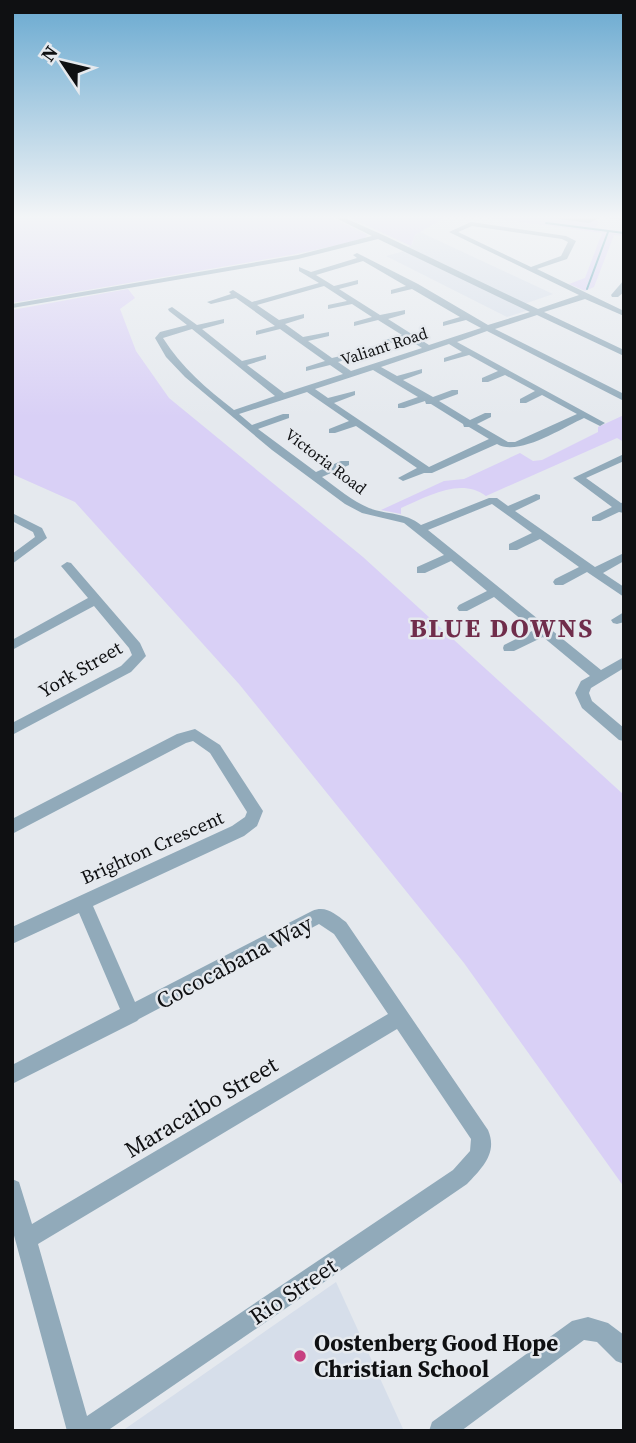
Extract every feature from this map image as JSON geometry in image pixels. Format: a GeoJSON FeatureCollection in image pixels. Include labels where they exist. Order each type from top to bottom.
{"type":"FeatureCollection","features":[{"type":"Feature","properties":{"kind":"street"},"geometry":{"type":"LineString","coordinates":[[12,306],[150,282]]}},
{"type":"Feature","properties":{"kind":"street"},"geometry":{"type":"LineString","coordinates":[[325,282],[428,348]]}},
{"type":"Feature","properties":{"kind":"street"},"geometry":{"type":"LineString","coordinates":[[253,304],[289,294],[353,282]]}},
{"type":"Feature","properties":{"kind":"street"},"geometry":{"type":"LineString","coordinates":[[409,282],[487,328],[624,398]]}},
{"type":"Feature","properties":{"kind":"street"},"geometry":{"type":"LineString","coordinates":[[476,282],[624,353]]}},
{"type":"Feature","properties":{"kind":"street"},"geometry":{"type":"LineString","coordinates":[[558,282],[624,314]]}},
{"type":"Feature","properties":{"kind":"street"},"geometry":{"type":"LineString","coordinates":[[274,284],[289,294]]}},
{"type":"Feature","properties":{"kind":"street"},"geometry":{"type":"LineString","coordinates":[[394,292],[415,286]]}},
{"type":"Feature","properties":{"kind":"street"},"geometry":{"type":"LineString","coordinates":[[211,302],[235,294],[253,304],[349,374]]}},
{"type":"Feature","properties":{"kind":"street","name":"Valiant Road"},"geometry":{"type":"LineString","coordinates":[[234,413],[585,296]]}},
{"type":"Feature","properties":{"kind":"street"},"geometry":{"type":"LineString","coordinates":[[331,307],[355,301]]}},
{"type":"Feature","properties":{"kind":"street"},"geometry":{"type":"LineString","coordinates":[[172,309],[281,397]]}},
{"type":"Feature","properties":{"kind":"street"},"geometry":{"type":"LineString","coordinates":[[357,324],[402,312]]}},
{"type":"Feature","properties":{"kind":"street"},"geometry":{"type":"LineString","coordinates":[[258,333],[302,316]]}},
{"type":"Feature","properties":{"kind":"street"},"geometry":{"type":"LineString","coordinates":[[446,324],[467,317]]}},
{"type":"Feature","properties":{"kind":"street"},"geometry":{"type":"LineString","coordinates":[[195,327],[220,321]]}},
{"type":"Feature","properties":{"kind":"street","name":"Victoria Road"},"geometry":{"type":"LineString","coordinates":[[195,327],[163,334],[160,342],[181,369],[253,428],[358,507],[396,515],[421,529],[598,676]]}},
{"type":"Feature","properties":{"kind":"street"},"geometry":{"type":"LineString","coordinates":[[303,340],[326,334]]}},
{"type":"Feature","properties":{"kind":"street"},"geometry":{"type":"LineString","coordinates":[[388,342],[410,336]]}},
{"type":"Feature","properties":{"kind":"street"},"geometry":{"type":"LineString","coordinates":[[449,341],[600,423]]}},
{"type":"Feature","properties":{"kind":"street"},"geometry":{"type":"LineString","coordinates":[[447,360],[469,352]]}},
{"type":"Feature","properties":{"kind":"street"},"geometry":{"type":"LineString","coordinates":[[309,369],[354,354]]}},
{"type":"Feature","properties":{"kind":"street"},"geometry":{"type":"LineString","coordinates":[[241,364],[263,357]]}},
{"type":"Feature","properties":{"kind":"street"},"geometry":{"type":"LineString","coordinates":[[373,366],[467,425],[506,446],[517,445],[584,415]]}},
{"type":"Feature","properties":{"kind":"street"},"geometry":{"type":"LineString","coordinates":[[396,380],[419,371]]}},
{"type":"Feature","properties":{"kind":"street"},"geometry":{"type":"LineString","coordinates":[[485,380],[504,372]]}},
{"type":"Feature","properties":{"kind":"street"},"geometry":{"type":"LineString","coordinates":[[307,388],[428,471],[494,441]]}},
{"type":"Feature","properties":{"kind":"street"},"geometry":{"type":"LineString","coordinates":[[401,406],[455,392]]}},
{"type":"Feature","properties":{"kind":"street"},"geometry":{"type":"LineString","coordinates":[[523,401],[541,392]]}},
{"type":"Feature","properties":{"kind":"street"},"geometry":{"type":"LineString","coordinates":[[327,402],[352,393]]}},
{"type":"Feature","properties":{"kind":"street"},"geometry":{"type":"LineString","coordinates":[[467,425],[488,415]]}},
{"type":"Feature","properties":{"kind":"street","name":"Victoria Road"},"geometry":{"type":"LineString","coordinates":[[253,428],[285,416]]}},
{"type":"Feature","properties":{"kind":"street"},"geometry":{"type":"LineString","coordinates":[[332,431],[357,422]]}},
{"type":"Feature","properties":{"kind":"street"},"geometry":{"type":"LineString","coordinates":[[622,507],[578,478],[624,457]]}},
{"type":"Feature","properties":{"kind":"street"},"geometry":{"type":"LineString","coordinates":[[316,476],[345,463]]}},
{"type":"Feature","properties":{"kind":"street"},"geometry":{"type":"LineString","coordinates":[[402,478],[424,469]]}},
{"type":"Feature","properties":{"kind":"street"},"geometry":{"type":"LineString","coordinates":[[510,509],[536,497]]}},
{"type":"Feature","properties":{"kind":"street"},"geometry":{"type":"LineString","coordinates":[[421,529],[493,500],[510,509],[624,593]]}},
{"type":"Feature","properties":{"kind":"street"},"geometry":{"type":"LineString","coordinates":[[596,519],[622,507]]}},
{"type":"Feature","properties":{"kind":"street"},"geometry":{"type":"LineString","coordinates":[[12,516],[38,530],[41,538],[13,558]]}},
{"type":"Feature","properties":{"kind":"street"},"geometry":{"type":"LineString","coordinates":[[513,547],[542,533]]}},
{"type":"Feature","properties":{"kind":"street"},"geometry":{"type":"LineString","coordinates":[[421,570],[452,556]]}},
{"type":"Feature","properties":{"kind":"street"},"geometry":{"type":"LineString","coordinates":[[559,582],[623,557]]}},
{"type":"Feature","properties":{"kind":"street","name":"York Street"},"geometry":{"type":"LineString","coordinates":[[12,730],[136,662],[139,656],[135,646],[67,566]]}},
{"type":"Feature","properties":{"kind":"street"},"geometry":{"type":"LineString","coordinates":[[463,608],[496,591]]}},
{"type":"Feature","properties":{"kind":"street"},"geometry":{"type":"LineString","coordinates":[[12,646],[94,600]]}},
{"type":"Feature","properties":{"kind":"street"},"geometry":{"type":"LineString","coordinates":[[509,648],[542,631]]}},
{"type":"Feature","properties":{"kind":"street"},"geometry":{"type":"LineString","coordinates":[[624,662],[598,676],[586,685],[582,693],[587,704],[624,736]]}},
{"type":"Feature","properties":{"kind":"street","name":"Brighton Crescent"},"geometry":{"type":"LineString","coordinates":[[12,827],[182,738],[199,736],[215,749],[253,805],[252,821],[238,831],[12,936]]}},
{"type":"Feature","properties":{"kind":"street"},"geometry":{"type":"LineString","coordinates":[[83,902],[131,1015]]}},
{"type":"Feature","properties":{"kind":"street","name":"Cococabana Way"},"geometry":{"type":"LineString","coordinates":[[12,1074],[131,1015],[318,916],[335,922],[481,1137]]}},
{"type":"Feature","properties":{"kind":"street","name":"Maracaibo Street"},"geometry":{"type":"LineString","coordinates":[[27,1239],[400,1017]]}},
{"type":"Feature","properties":{"kind":"street","name":"Rio Street"},"geometry":{"type":"LineString","coordinates":[[86,1431],[460,1177],[480,1154],[481,1137]]}},
{"type":"Feature","properties":{"kind":"street"},"geometry":{"type":"LineString","coordinates":[[12,1189],[79,1431]]}},
{"type":"Feature","properties":{"kind":"street"},"geometry":{"type":"LineString","coordinates":[[441,1431],[580,1329],[596,1327],[605,1332],[624,1353]]}},
{"type":"Feature","properties":{"kind":"shaded area"},"geometry":{"type":"Polygon","coordinates":[[[12,282],[132,282],[12,303],[12,282]]]}},
{"type":"Feature","properties":{"kind":"shaded area"},"geometry":{"type":"Polygon","coordinates":[[[438,282],[528,282],[553,294],[524,304],[532,309],[507,317],[438,282]]]}},
{"type":"Feature","properties":{"kind":"shaded area"},"geometry":{"type":"Polygon","coordinates":[[[596,282],[594,287],[585,291],[569,284],[596,282]]]}},
{"type":"Feature","properties":{"kind":"shaded area"},"geometry":{"type":"Polygon","coordinates":[[[128,289],[135,298],[120,309],[136,351],[169,398],[363,557],[624,795],[624,1187],[464,963],[239,684],[75,502],[12,474],[12,310],[128,289]]]}},
{"type":"Feature","properties":{"kind":"shaded area"},"geometry":{"type":"Polygon","coordinates":[[[624,415],[624,442],[617,438],[486,496],[466,488],[455,488],[401,508],[401,514],[381,510],[444,481],[464,479],[520,453],[533,461],[542,460],[598,432],[598,427],[624,415]]]}},
{"type":"Feature","properties":{"kind":"shaded area","name":"Oostenberg Good Hope Christian School"},"geometry":{"type":"Polygon","coordinates":[[[336,1282],[404,1431],[122,1431],[336,1282]]]}},
{"type":"Feature","properties":{"kind":"waterway"},"geometry":{"type":"LineString","coordinates":[[587,289],[589,282]]}},
{"type":"Feature","properties":{"kind":"place","name":"Oostenberg Good Hope Christian School"},"geometry":{"type":"Point","coordinates":[300,1356]}},
{"type":"Feature","properties":{"kind":"district","name":"BLUE DOWNS"},"geometry":{"type":"Point","coordinates":[502,628]}}]}
